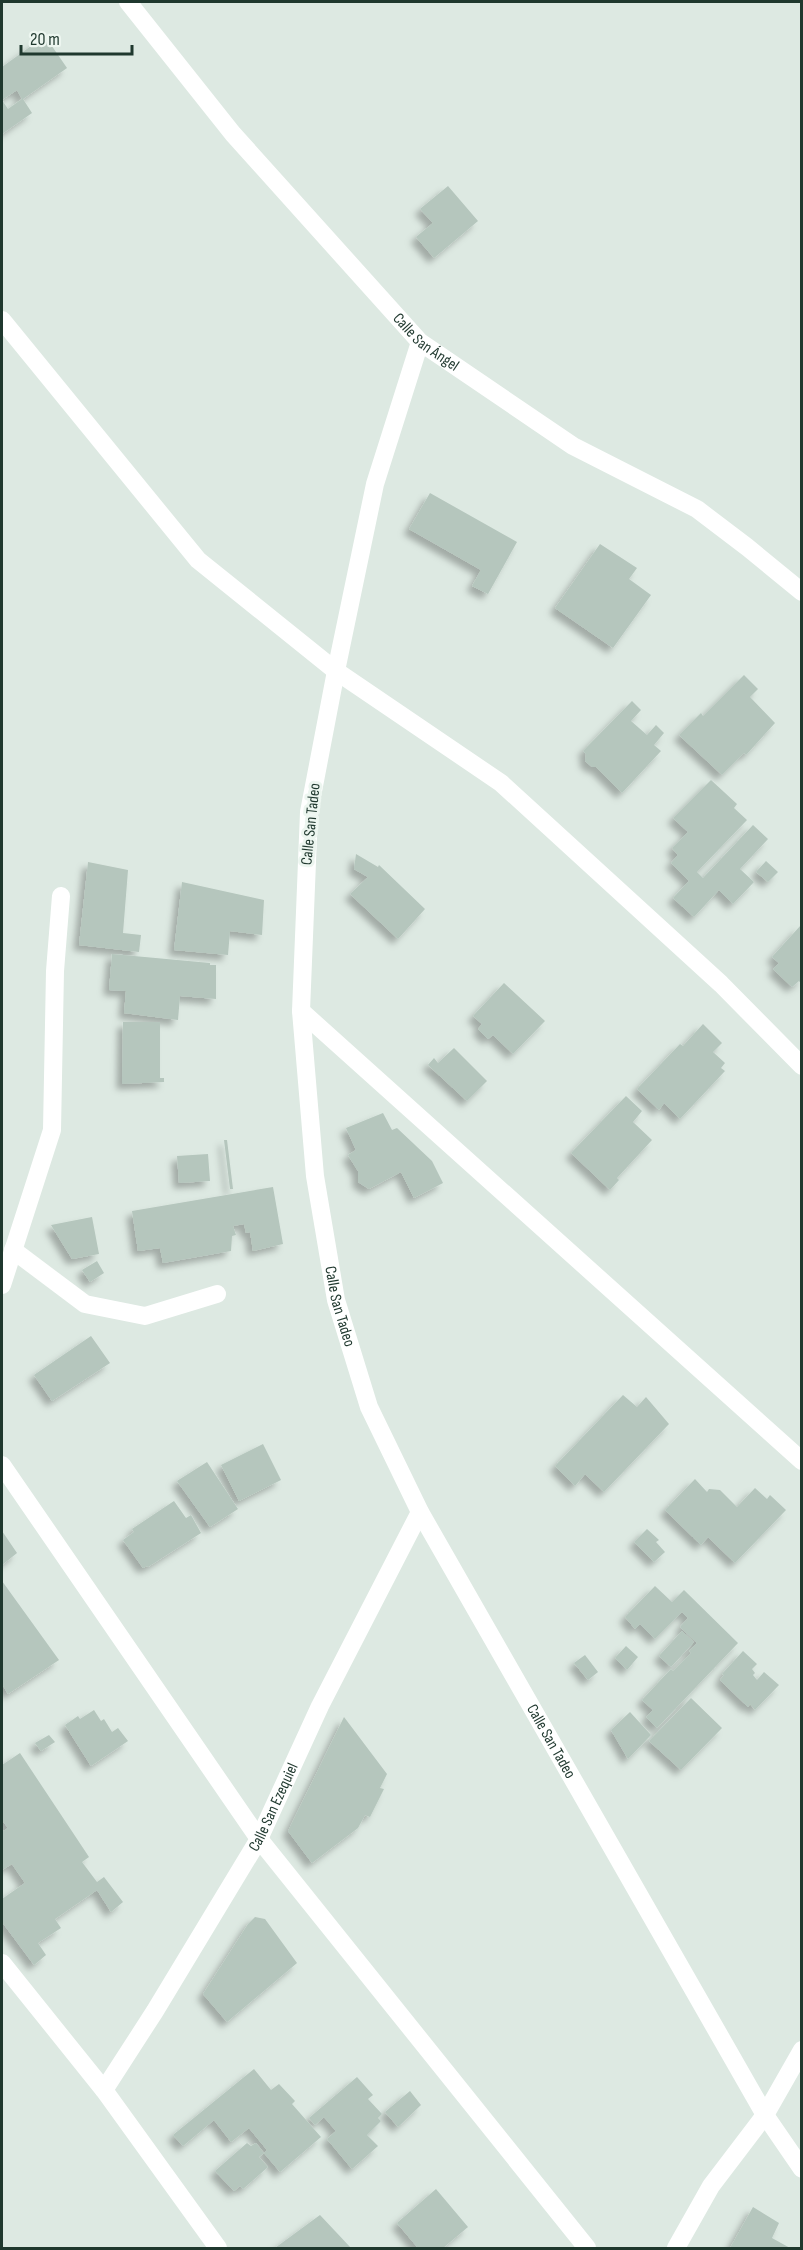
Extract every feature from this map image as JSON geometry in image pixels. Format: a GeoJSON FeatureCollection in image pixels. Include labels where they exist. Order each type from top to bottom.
{"type":"FeatureCollection","features":[{"type":"Feature","properties":{"kind":"street","name":"Calle San Ángel"},"geometry":{"type":"LineString","coordinates":[[128,2],[234,134],[420,342],[573,446],[697,509],[801,592]]}},
{"type":"Feature","properties":{"kind":"street"},"geometry":{"type":"LineString","coordinates":[[2,320],[198,560],[336,671],[501,783],[721,984],[801,1066]]}},
{"type":"Feature","properties":{"kind":"street","name":"Calle San Tadeo"},"geometry":{"type":"LineString","coordinates":[[420,342],[375,484],[309,812],[301,1011],[315,1176],[336,1300],[369,1407],[420,1512],[765,2115],[801,2169]]}},
{"type":"Feature","properties":{"kind":"street"},"geometry":{"type":"LineString","coordinates":[[2,1285],[52,1130],[55,971],[62,896]]}},
{"type":"Feature","properties":{"kind":"street"},"geometry":{"type":"LineString","coordinates":[[301,1011],[801,1461]]}},
{"type":"Feature","properties":{"kind":"street"},"geometry":{"type":"LineString","coordinates":[[13,1250],[85,1304],[145,1316],[217,1294]]}},
{"type":"Feature","properties":{"kind":"street"},"geometry":{"type":"LineString","coordinates":[[2,1466],[259,1839],[587,2248]]}},
{"type":"Feature","properties":{"kind":"street","name":"Calle San Ezequiel"},"geometry":{"type":"LineString","coordinates":[[104,2090],[155,2011],[259,1839],[320,1706],[420,1512]]}},
{"type":"Feature","properties":{"kind":"street"},"geometry":{"type":"LineString","coordinates":[[2,1963],[104,2090],[218,2248]]}},
{"type":"Feature","properties":{"kind":"street"},"geometry":{"type":"LineString","coordinates":[[676,2248],[711,2186],[765,2115],[801,2050]]}},
{"type":"Feature","properties":{"kind":"building"},"geometry":{"type":"Polygon","coordinates":[[[45,36],[67,68],[23,99],[32,113],[2,134],[2,100],[2,67],[45,36]],[[17,90],[2,100],[8,109],[22,99],[17,90]]]}},
{"type":"Feature","properties":{"kind":"building"},"geometry":{"type":"Polygon","coordinates":[[[448,186],[478,221],[434,258],[416,237],[433,223],[420,209],[448,186]]]}},
{"type":"Feature","properties":{"kind":"building"},"geometry":{"type":"Polygon","coordinates":[[[430,493],[517,542],[488,594],[472,586],[481,570],[409,529],[430,493]]]}},
{"type":"Feature","properties":{"kind":"building"},"geometry":{"type":"Polygon","coordinates":[[[600,544],[637,568],[629,579],[651,595],[613,648],[555,608],[600,544]]]}},
{"type":"Feature","properties":{"kind":"building"},"geometry":{"type":"Polygon","coordinates":[[[744,675],[758,689],[750,697],[775,723],[746,755],[744,753],[722,775],[679,735],[701,713],[703,716],[744,675]]]}},
{"type":"Feature","properties":{"kind":"building"},"geometry":{"type":"Polygon","coordinates":[[[632,701],[641,710],[631,721],[647,735],[656,725],[664,733],[654,745],[661,751],[622,793],[596,767],[592,767],[585,761],[586,754],[583,751],[632,701]]]}},
{"type":"Feature","properties":{"kind":"building"},"geometry":{"type":"Polygon","coordinates":[[[711,780],[737,804],[734,808],[747,820],[697,872],[703,878],[753,825],[768,839],[740,869],[754,882],[733,904],[719,890],[694,917],[673,898],[689,881],[671,863],[678,855],[672,848],[688,832],[673,818],[711,780]]]}},
{"type":"Feature","properties":{"kind":"building"},"geometry":{"type":"Polygon","coordinates":[[[356,854],[378,867],[379,865],[425,909],[398,939],[350,894],[368,877],[354,869],[356,854]]]}},
{"type":"Feature","properties":{"kind":"building"},"geometry":{"type":"Polygon","coordinates":[[[766,861],[778,872],[768,882],[756,872],[766,861]]]}},
{"type":"Feature","properties":{"kind":"building"},"geometry":{"type":"Polygon","coordinates":[[[88,862],[128,870],[123,933],[141,935],[139,952],[79,945],[88,862]]]}},
{"type":"Feature","properties":{"kind":"building"},"geometry":{"type":"Polygon","coordinates":[[[182,882],[264,900],[262,935],[230,931],[228,955],[174,950],[182,882]]]}},
{"type":"Feature","properties":{"kind":"building"},"geometry":{"type":"Polygon","coordinates":[[[801,925],[801,984],[799,981],[792,987],[773,969],[779,963],[772,957],[801,925]]]}},
{"type":"Feature","properties":{"kind":"building"},"geometry":{"type":"Polygon","coordinates":[[[112,954],[216,965],[216,999],[180,996],[178,1020],[124,1013],[126,991],[109,990],[112,954]]]}},
{"type":"Feature","properties":{"kind":"building"},"geometry":{"type":"Polygon","coordinates":[[[504,983],[545,1021],[513,1054],[493,1035],[488,1039],[478,1029],[482,1024],[473,1016],[504,983]]]}},
{"type":"Feature","properties":{"kind":"building"},"geometry":{"type":"Polygon","coordinates":[[[123,1022],[160,1022],[160,1078],[164,1078],[164,1082],[122,1084],[123,1022]]]}},
{"type":"Feature","properties":{"kind":"building"},"geometry":{"type":"Polygon","coordinates":[[[703,1024],[722,1043],[713,1052],[725,1063],[721,1068],[725,1071],[680,1119],[664,1103],[659,1110],[637,1089],[680,1044],[683,1046],[703,1024]]]}},
{"type":"Feature","properties":{"kind":"building"},"geometry":{"type":"Polygon","coordinates":[[[454,1048],[487,1081],[467,1101],[428,1065],[434,1058],[438,1063],[454,1048]]]}},
{"type":"Feature","properties":{"kind":"building"},"geometry":{"type":"Polygon","coordinates":[[[626,1096],[642,1111],[633,1122],[652,1140],[617,1178],[619,1180],[610,1190],[571,1153],[626,1096]]]}},
{"type":"Feature","properties":{"kind":"building"},"geometry":{"type":"Polygon","coordinates":[[[383,1113],[392,1130],[397,1128],[432,1161],[443,1183],[414,1198],[401,1172],[369,1189],[358,1182],[358,1171],[348,1155],[356,1150],[346,1128],[383,1113]]]}},
{"type":"Feature","properties":{"kind":"building"},"geometry":{"type":"Polygon","coordinates":[[[224,1140],[227,1140],[233,1189],[230,1189],[224,1140]]]}},
{"type":"Feature","properties":{"kind":"building"},"geometry":{"type":"Polygon","coordinates":[[[208,1154],[210,1181],[179,1183],[177,1156],[208,1154]]]}},
{"type":"Feature","properties":{"kind":"building"},"geometry":{"type":"Polygon","coordinates":[[[273,1187],[283,1244],[253,1251],[250,1232],[246,1233],[244,1224],[233,1226],[236,1235],[232,1236],[231,1251],[163,1263],[160,1248],[138,1251],[132,1211],[273,1187]]]}},
{"type":"Feature","properties":{"kind":"building"},"geometry":{"type":"Polygon","coordinates":[[[92,1217],[99,1254],[72,1259],[51,1225],[92,1217]]]}},
{"type":"Feature","properties":{"kind":"building"},"geometry":{"type":"Polygon","coordinates":[[[97,1261],[104,1273],[90,1282],[82,1270],[97,1261]]]}},
{"type":"Feature","properties":{"kind":"building"},"geometry":{"type":"Polygon","coordinates":[[[91,1336],[110,1363],[52,1401],[34,1375],[91,1336]]]}},
{"type":"Feature","properties":{"kind":"building"},"geometry":{"type":"Polygon","coordinates":[[[623,1395],[637,1407],[646,1397],[669,1424],[604,1492],[585,1474],[575,1486],[555,1466],[623,1395]]]}},
{"type":"Feature","properties":{"kind":"building"},"geometry":{"type":"Polygon","coordinates":[[[263,1444],[281,1480],[239,1501],[221,1465],[263,1444]]]}},
{"type":"Feature","properties":{"kind":"building"},"geometry":{"type":"Polygon","coordinates":[[[207,1462],[238,1509],[210,1527],[177,1481],[207,1462]]]}},
{"type":"Feature","properties":{"kind":"building"},"geometry":{"type":"Polygon","coordinates":[[[695,1479],[707,1492],[709,1489],[720,1490],[737,1507],[755,1488],[767,1499],[770,1495],[786,1510],[735,1563],[708,1537],[701,1545],[665,1510],[695,1479]]]}},
{"type":"Feature","properties":{"kind":"building"},"geometry":{"type":"Polygon","coordinates":[[[174,1501],[186,1518],[191,1515],[201,1533],[143,1568],[123,1540],[134,1532],[132,1529],[174,1501]]]}},
{"type":"Feature","properties":{"kind":"building"},"geometry":{"type":"Polygon","coordinates":[[[647,1529],[659,1540],[656,1542],[665,1552],[654,1562],[634,1542],[647,1529]]]}},
{"type":"Feature","properties":{"kind":"building"},"geometry":{"type":"Polygon","coordinates":[[[2,1531],[17,1553],[2,1565],[2,1531]]]}},
{"type":"Feature","properties":{"kind":"building"},"geometry":{"type":"Polygon","coordinates":[[[2,1581],[59,1660],[8,1694],[2,1684],[2,1581]]]}},
{"type":"Feature","properties":{"kind":"building"},"geometry":{"type":"Polygon","coordinates":[[[655,1586],[672,1602],[684,1590],[738,1643],[657,1728],[646,1717],[653,1710],[642,1700],[671,1669],[673,1671],[691,1653],[689,1651],[697,1643],[680,1627],[688,1618],[682,1612],[655,1639],[640,1624],[635,1629],[625,1617],[655,1586]]]}},
{"type":"Feature","properties":{"kind":"building"},"geometry":{"type":"Polygon","coordinates":[[[682,1631],[694,1642],[671,1667],[659,1656],[682,1631]]]}},
{"type":"Feature","properties":{"kind":"building"},"geometry":{"type":"Polygon","coordinates":[[[626,1646],[638,1657],[627,1670],[615,1658],[626,1646]]]}},
{"type":"Feature","properties":{"kind":"building"},"geometry":{"type":"Polygon","coordinates":[[[743,1651],[757,1664],[752,1669],[757,1680],[764,1672],[779,1685],[755,1710],[750,1704],[748,1707],[720,1680],[724,1675],[722,1674],[743,1651]]]}},
{"type":"Feature","properties":{"kind":"building"},"geometry":{"type":"Polygon","coordinates":[[[585,1655],[598,1672],[588,1680],[574,1663],[585,1655]]]}},
{"type":"Feature","properties":{"kind":"building"},"geometry":{"type":"Polygon","coordinates":[[[691,1698],[722,1728],[681,1770],[649,1741],[691,1698]]]}},
{"type":"Feature","properties":{"kind":"building"},"geometry":{"type":"Polygon","coordinates":[[[94,1710],[101,1721],[104,1719],[112,1732],[118,1728],[128,1741],[91,1766],[65,1725],[78,1716],[80,1719],[94,1710]]]}},
{"type":"Feature","properties":{"kind":"building"},"geometry":{"type":"Polygon","coordinates":[[[630,1712],[651,1735],[628,1759],[611,1730],[630,1712]]]}},
{"type":"Feature","properties":{"kind":"building"},"geometry":{"type":"Polygon","coordinates":[[[344,1717],[387,1774],[380,1788],[384,1789],[370,1817],[365,1815],[358,1828],[312,1863],[288,1831],[344,1717]]]}},
{"type":"Feature","properties":{"kind":"building"},"geometry":{"type":"Polygon","coordinates":[[[49,1735],[55,1742],[41,1751],[35,1743],[49,1735]]]}},
{"type":"Feature","properties":{"kind":"building"},"geometry":{"type":"Polygon","coordinates":[[[20,1753],[89,1857],[82,1862],[97,1882],[104,1877],[123,1902],[111,1912],[97,1890],[55,1919],[61,1928],[38,1943],[46,1955],[34,1965],[2,1922],[2,1899],[25,1883],[12,1864],[2,1870],[2,1832],[8,1828],[2,1820],[2,1765],[20,1753]]]}},
{"type":"Feature","properties":{"kind":"building"},"geometry":{"type":"Polygon","coordinates":[[[255,1917],[265,1919],[297,1963],[227,2022],[203,1994],[248,1924],[255,1917]]]}},
{"type":"Feature","properties":{"kind":"building"},"geometry":{"type":"Polygon","coordinates":[[[254,2069],[271,2090],[279,2084],[295,2101],[292,2104],[321,2137],[280,2172],[264,2153],[267,2150],[249,2128],[231,2142],[214,2120],[183,2146],[173,2135],[254,2069]]]}},
{"type":"Feature","properties":{"kind":"building"},"geometry":{"type":"Polygon","coordinates":[[[357,2077],[373,2095],[368,2099],[382,2114],[378,2118],[381,2121],[367,2135],[378,2146],[352,2169],[327,2139],[336,2131],[324,2117],[315,2125],[309,2118],[357,2077]]]}},
{"type":"Feature","properties":{"kind":"building"},"geometry":{"type":"Polygon","coordinates":[[[410,2091],[421,2105],[398,2127],[385,2112],[410,2091]]]}},
{"type":"Feature","properties":{"kind":"building"},"geometry":{"type":"Polygon","coordinates":[[[247,2143],[251,2146],[256,2143],[264,2153],[259,2157],[268,2167],[243,2189],[240,2186],[234,2191],[215,2171],[247,2143]]]}},
{"type":"Feature","properties":{"kind":"building"},"geometry":{"type":"Polygon","coordinates":[[[436,2189],[468,2227],[443,2248],[418,2248],[397,2223],[436,2189]]]}},
{"type":"Feature","properties":{"kind":"building"},"geometry":{"type":"Polygon","coordinates":[[[753,2207],[779,2223],[772,2238],[790,2248],[730,2248],[753,2207]]]}},
{"type":"Feature","properties":{"kind":"building"},"geometry":{"type":"Polygon","coordinates":[[[320,2215],[351,2248],[275,2248],[320,2215]]]}}]}
